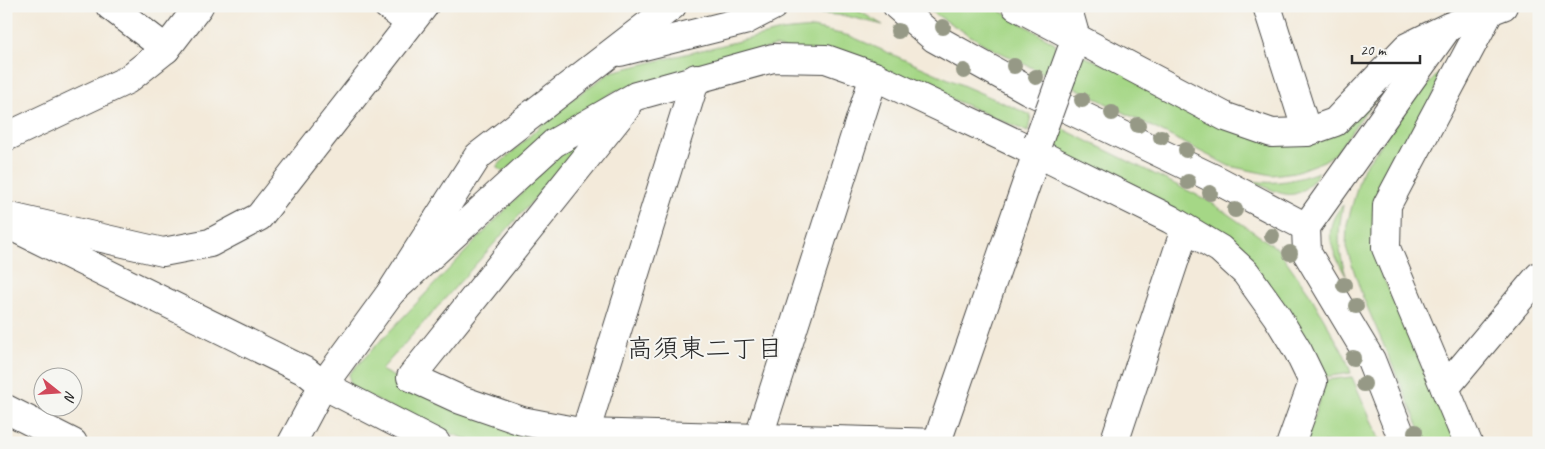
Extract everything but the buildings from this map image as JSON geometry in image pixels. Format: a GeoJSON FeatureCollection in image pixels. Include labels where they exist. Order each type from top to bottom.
{"type":"FeatureCollection","features":[{"type":"Feature","properties":{"kind":"street"},"geometry":{"type":"LineString","coordinates":[[110,6],[166,49]]}},
{"type":"Feature","properties":{"kind":"street"},"geometry":{"type":"LineString","coordinates":[[6,137],[127,80],[166,49],[199,6]]}},
{"type":"Feature","properties":{"kind":"street"},"geometry":{"type":"LineString","coordinates":[[6,216],[163,252],[210,243],[259,218],[417,15],[388,6]]}},
{"type":"Feature","properties":{"kind":"street"},"geometry":{"type":"LineString","coordinates":[[292,443],[323,384],[391,292],[478,156],[672,6]]}},
{"type":"Feature","properties":{"kind":"street"},"geometry":{"type":"LineString","coordinates":[[611,54],[744,21],[772,6]]}},
{"type":"Feature","properties":{"kind":"street"},"geometry":{"type":"LineString","coordinates":[[897,6],[934,38],[1028,90],[1219,181],[1306,227]]}},
{"type":"Feature","properties":{"kind":"street"},"geometry":{"type":"LineString","coordinates":[[1016,6],[1226,117],[1272,133],[1307,132],[1335,122],[1407,47],[1445,16],[1496,9]]}},
{"type":"Feature","properties":{"kind":"street"},"geometry":{"type":"LineString","coordinates":[[636,96],[411,377],[461,400],[522,421],[585,433],[758,439],[939,442],[1076,38],[1066,6]]}},
{"type":"Feature","properties":{"kind":"street"},"geometry":{"type":"LineString","coordinates":[[1267,6],[1307,132]]}},
{"type":"Feature","properties":{"kind":"street"},"geometry":{"type":"LineString","coordinates":[[1468,443],[1386,248],[1388,205],[1496,9]]}},
{"type":"Feature","properties":{"kind":"street"},"geometry":{"type":"LineString","coordinates":[[1404,443],[1371,360],[1308,253],[1306,227],[1445,16]]}},
{"type":"Feature","properties":{"kind":"street"},"geometry":{"type":"LineString","coordinates":[[391,292],[554,143],[636,96],[773,58],[826,59],[874,76],[1038,148],[1170,219],[1220,249],[1246,273],[1276,314],[1298,351],[1313,382],[1291,443]]}},
{"type":"Feature","properties":{"kind":"street"},"geometry":{"type":"LineString","coordinates":[[758,439],[874,76]]}},
{"type":"Feature","properties":{"kind":"street"},"geometry":{"type":"LineString","coordinates":[[585,433],[696,78]]}},
{"type":"Feature","properties":{"kind":"street"},"geometry":{"type":"LineString","coordinates":[[6,224],[307,372],[323,384],[436,443]]}},
{"type":"Feature","properties":{"kind":"street"},"geometry":{"type":"LineString","coordinates":[[1114,443],[1185,229]]}},
{"type":"Feature","properties":{"kind":"street"},"geometry":{"type":"LineString","coordinates":[[1445,388],[1539,276]]}},
{"type":"Feature","properties":{"kind":"street"},"geometry":{"type":"LineString","coordinates":[[6,409],[73,443]]}},
{"type":"Feature","properties":{"kind":"green space"},"geometry":{"type":"Polygon","coordinates":[[[850,6],[883,25],[846,16],[814,13],[825,8],[850,6]]]}},
{"type":"Feature","properties":{"kind":"green space"},"geometry":{"type":"Polygon","coordinates":[[[922,6],[992,6],[1055,43],[1056,50],[1047,75],[987,46],[922,6]]]}},
{"type":"Feature","properties":{"kind":"green space"},"geometry":{"type":"Polygon","coordinates":[[[813,28],[850,36],[1031,115],[1028,132],[940,94],[775,46],[613,92],[577,116],[503,172],[496,167],[561,107],[611,72],[781,31],[813,28]]]}},
{"type":"Feature","properties":{"kind":"green space"},"geometry":{"type":"Polygon","coordinates":[[[1080,55],[1311,141],[1402,67],[1366,111],[1336,153],[1324,161],[1295,172],[1272,175],[1229,166],[1066,83],[1080,55]]]}},
{"type":"Feature","properties":{"kind":"green space"},"geometry":{"type":"Polygon","coordinates":[[[1447,64],[1372,240],[1379,268],[1456,443],[1426,443],[1362,295],[1346,247],[1347,224],[1362,170],[1413,101],[1447,64]]]}},
{"type":"Feature","properties":{"kind":"green space"},"geometry":{"type":"Polygon","coordinates":[[[1053,124],[1209,201],[1278,249],[1311,296],[1345,356],[1351,373],[1324,377],[1274,290],[1049,150],[1053,124]]]}},
{"type":"Feature","properties":{"kind":"green space"},"geometry":{"type":"Polygon","coordinates":[[[570,142],[579,149],[381,370],[443,403],[579,443],[476,443],[421,422],[350,387],[349,374],[570,142]]]}},
{"type":"Feature","properties":{"kind":"green space"},"geometry":{"type":"Polygon","coordinates":[[[1319,172],[1303,190],[1289,194],[1281,193],[1252,181],[1286,181],[1319,172]]]}},
{"type":"Feature","properties":{"kind":"green space"},"geometry":{"type":"Polygon","coordinates":[[[1343,205],[1339,241],[1346,276],[1333,250],[1330,232],[1336,214],[1343,205]]]}},
{"type":"Feature","properties":{"kind":"green space"},"geometry":{"type":"Polygon","coordinates":[[[1352,377],[1381,443],[1305,443],[1326,380],[1352,377]]]}},
{"type":"Feature","properties":{"kind":"district","name":"高須東二丁目"},"geometry":{"type":"Point","coordinates":[705,348]}}]}
